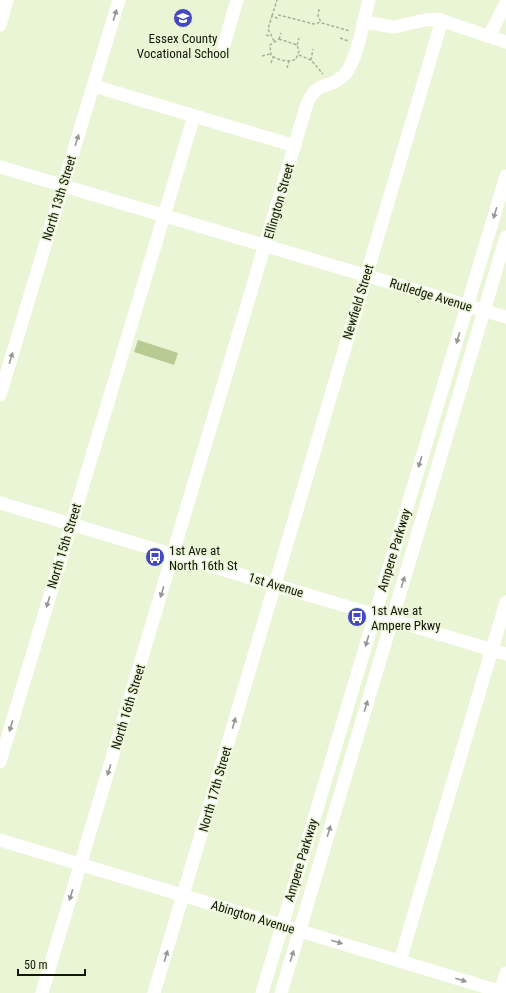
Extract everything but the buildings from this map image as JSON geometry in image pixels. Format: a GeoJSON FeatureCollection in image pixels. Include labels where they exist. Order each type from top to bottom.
{"type":"FeatureCollection","features":[{"type":"Feature","properties":{"kind":"street"},"geometry":{"type":"LineString","coordinates":[[0,25],[8,0]]}},
{"type":"Feature","properties":{"kind":"street","name":"North 13th Street"},"geometry":{"type":"LineString","coordinates":[[0,396],[119,0]]}},
{"type":"Feature","properties":{"kind":"street"},"geometry":{"type":"LineString","coordinates":[[223,49],[237,0]]}},
{"type":"Feature","properties":{"kind":"street","name":"Ellington Street"},"geometry":{"type":"LineString","coordinates":[[214,422],[311,94],[318,87],[341,78],[349,69],[354,59],[358,25],[369,0]]}},
{"type":"Feature","properties":{"kind":"street"},"geometry":{"type":"LineString","coordinates":[[489,36],[506,3]]}},
{"type":"Feature","properties":{"kind":"street"},"geometry":{"type":"LineString","coordinates":[[358,25],[394,27],[425,20],[442,20],[506,42]]}},
{"type":"Feature","properties":{"kind":"street","name":"Newfield Street"},"geometry":{"type":"LineString","coordinates":[[274,585],[442,20]]}},
{"type":"Feature","properties":{"kind":"street"},"geometry":{"type":"LineString","coordinates":[[94,86],[295,146]]}},
{"type":"Feature","properties":{"kind":"street","name":"North 15th Street"},"geometry":{"type":"LineString","coordinates":[[0,762],[131,330],[194,116]]}},
{"type":"Feature","properties":{"kind":"street","name":"Rutledge Avenue"},"geometry":{"type":"LineString","coordinates":[[0,167],[506,317]]}},
{"type":"Feature","properties":{"kind":"street","name":"Ampere Parkway"},"geometry":{"type":"LineString","coordinates":[[262,993],[506,176]]}},
{"type":"Feature","properties":{"kind":"street","name":"Ampere Parkway"},"geometry":{"type":"LineString","coordinates":[[281,993],[506,237]]}},
{"type":"Feature","properties":{"kind":"street","name":"North 16th Street"},"geometry":{"type":"LineString","coordinates":[[42,993],[214,422]]}},
{"type":"Feature","properties":{"kind":"street","name":"1st Avenue"},"geometry":{"type":"LineString","coordinates":[[0,503],[506,654]]}},
{"type":"Feature","properties":{"kind":"street","name":"North 17th Street"},"geometry":{"type":"LineString","coordinates":[[154,993],[274,585]]}},
{"type":"Feature","properties":{"kind":"street"},"geometry":{"type":"LineString","coordinates":[[400,961],[506,602]]}},
{"type":"Feature","properties":{"kind":"street","name":"Abington Avenue"},"geometry":{"type":"LineString","coordinates":[[0,840],[503,992]]}},
{"type":"Feature","properties":{"kind":"street"},"geometry":{"type":"LineString","coordinates":[[503,992],[506,972]]}},
{"type":"Feature","properties":{"kind":"path"},"geometry":{"type":"LineString","coordinates":[[274,41],[270,36],[268,29],[276,0]]}},
{"type":"Feature","properties":{"kind":"path"},"geometry":{"type":"LineString","coordinates":[[320,9],[318,17],[321,22]]}},
{"type":"Feature","properties":{"kind":"path"},"geometry":{"type":"LineString","coordinates":[[272,16],[277,18],[279,15],[314,24],[321,22],[352,32]]}},
{"type":"Feature","properties":{"kind":"path"},"geometry":{"type":"LineString","coordinates":[[348,46],[352,32],[358,25]]}},
{"type":"Feature","properties":{"kind":"path"},"geometry":{"type":"LineString","coordinates":[[279,39],[281,33]]}},
{"type":"Feature","properties":{"kind":"path"},"geometry":{"type":"LineString","coordinates":[[266,35],[270,36]]}},
{"type":"Feature","properties":{"kind":"path"},"geometry":{"type":"LineString","coordinates":[[299,38],[297,45],[299,55]]}},
{"type":"Feature","properties":{"kind":"path"},"geometry":{"type":"LineString","coordinates":[[340,38],[350,41]]}},
{"type":"Feature","properties":{"kind":"path"},"geometry":{"type":"LineString","coordinates":[[297,45],[279,39],[274,41],[269,48],[270,54],[272,57],[289,61],[294,61],[299,55]]}},
{"type":"Feature","properties":{"kind":"path"},"geometry":{"type":"LineString","coordinates":[[311,60],[314,49]]}},
{"type":"Feature","properties":{"kind":"path"},"geometry":{"type":"LineString","coordinates":[[262,56],[270,54]]}},
{"type":"Feature","properties":{"kind":"path"},"geometry":{"type":"LineString","coordinates":[[299,55],[311,60],[325,76]]}},
{"type":"Feature","properties":{"kind":"path"},"geometry":{"type":"LineString","coordinates":[[271,63],[272,57]]}},
{"type":"Feature","properties":{"kind":"path"},"geometry":{"type":"LineString","coordinates":[[287,68],[289,61]]}},
{"type":"Feature","properties":{"kind":"green space"},"geometry":{"type":"Polygon","coordinates":[[[138,340],[178,353],[174,365],[134,352],[138,340]]]}},
{"type":"Feature","properties":{"kind":"place","name":"Essex County Vocational School"},"geometry":{"type":"Point","coordinates":[183,18]}},
{"type":"Feature","properties":{"kind":"place","name":"1st Ave at North 16th St"},"geometry":{"type":"Point","coordinates":[155,557]}},
{"type":"Feature","properties":{"kind":"place","name":"1st Ave at Ampere Pkwy"},"geometry":{"type":"Point","coordinates":[357,617]}}]}
